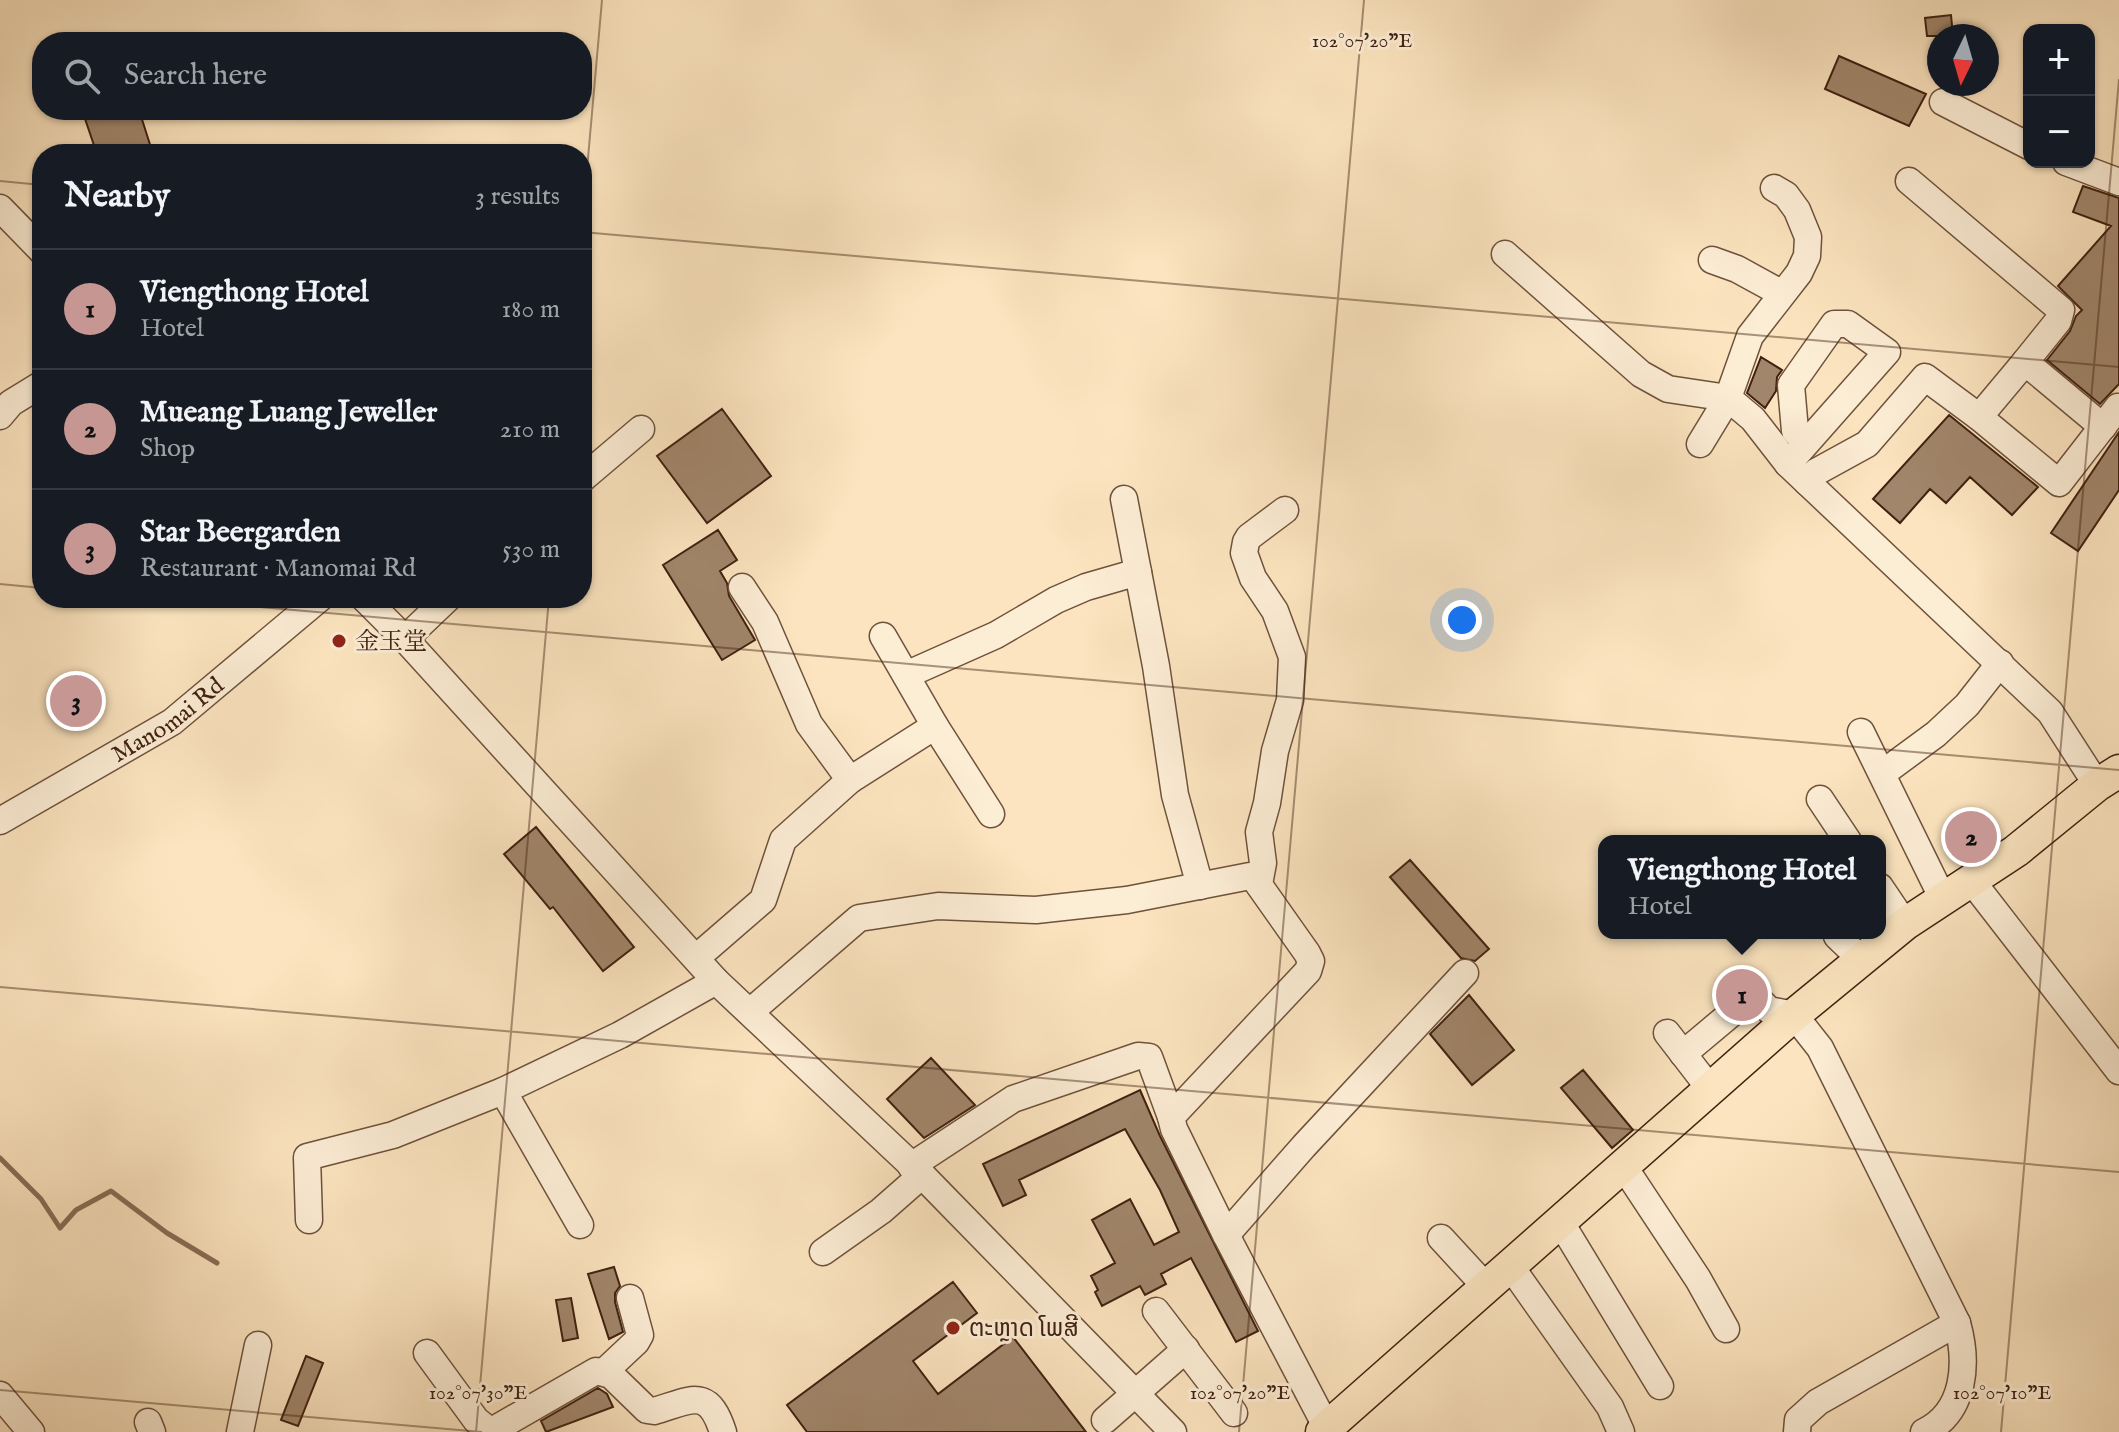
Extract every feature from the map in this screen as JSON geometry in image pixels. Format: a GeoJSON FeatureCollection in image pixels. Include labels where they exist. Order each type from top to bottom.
{"type":"FeatureCollection","features":[{"type":"Feature","properties":{"kind":"main road"},"geometry":{"type":"LineString","coordinates":[[1324,1430],[1794,1015],[1905,924],[2016,851],[2108,778]]}},
{"type":"Feature","properties":{"kind":"street"},"geometry":{"type":"LineString","coordinates":[[1943,102],[2023,143]]}},
{"type":"Feature","properties":{"kind":"street"},"geometry":{"type":"LineString","coordinates":[[2082,168],[2119,182]]}},
{"type":"Feature","properties":{"kind":"street"},"geometry":{"type":"LineString","coordinates":[[1909,181],[2061,310],[2058,321],[1979,417]]}},
{"type":"Feature","properties":{"kind":"street"},"geometry":{"type":"LineString","coordinates":[[1700,444],[1728,398],[1750,336],[1799,273],[1807,256],[1808,237],[1797,210],[1786,195],[1774,188]]}},
{"type":"Feature","properties":{"kind":"street"},"geometry":{"type":"LineString","coordinates":[[0,208],[32,241]]}},
{"type":"Feature","properties":{"kind":"street"},"geometry":{"type":"LineString","coordinates":[[1505,254],[1641,374],[1668,389],[1728,398],[1753,419],[1788,464],[2050,712],[2108,778]]}},
{"type":"Feature","properties":{"kind":"street"},"geometry":{"type":"LineString","coordinates":[[1712,260],[1737,269],[1781,293]]}},
{"type":"Feature","properties":{"kind":"street"},"geometry":{"type":"LineString","coordinates":[[1806,442],[1795,431],[1791,385],[1834,324],[1848,324],[1979,417],[2059,483],[2111,417],[2025,362]]}},
{"type":"Feature","properties":{"kind":"street"},"geometry":{"type":"LineString","coordinates":[[1788,464],[1887,352]]}},
{"type":"Feature","properties":{"kind":"street"},"geometry":{"type":"LineString","coordinates":[[1807,482],[1816,472],[1867,444],[1925,377]]}},
{"type":"Feature","properties":{"kind":"street"},"geometry":{"type":"LineString","coordinates":[[0,416],[11,403],[32,390]]}},
{"type":"Feature","properties":{"kind":"street"},"geometry":{"type":"LineString","coordinates":[[592,471],[641,429]]}},
{"type":"Feature","properties":{"kind":"street"},"geometry":{"type":"LineString","coordinates":[[1124,499],[1175,795],[1200,886]]}},
{"type":"Feature","properties":{"kind":"street"},"geometry":{"type":"LineString","coordinates":[[1259,884],[1263,863],[1259,832],[1275,751],[1290,700],[1292,657],[1275,611],[1253,578],[1244,553],[1249,537],[1285,510]]}},
{"type":"Feature","properties":{"kind":"street"},"geometry":{"type":"LineString","coordinates":[[906,675],[996,635],[1056,600],[1086,587],[1138,572]]}},
{"type":"Feature","properties":{"kind":"street"},"geometry":{"type":"LineString","coordinates":[[742,587],[765,622],[809,724],[850,780]]}},
{"type":"Feature","properties":{"kind":"street","name":"Manomai Rd"},"geometry":{"type":"LineString","coordinates":[[0,821],[172,722],[308,608]]}},
{"type":"Feature","properties":{"kind":"street"},"geometry":{"type":"LineString","coordinates":[[374,608],[716,981],[917,1170],[1173,1432]]}},
{"type":"Feature","properties":{"kind":"street"},"geometry":{"type":"LineString","coordinates":[[405,639],[438,608]]}},
{"type":"Feature","properties":{"kind":"street"},"geometry":{"type":"LineString","coordinates":[[883,636],[991,814]]}},
{"type":"Feature","properties":{"kind":"street"},"geometry":{"type":"LineString","coordinates":[[1883,773],[1936,734],[1967,705],[2000,663]]}},
{"type":"Feature","properties":{"kind":"street"},"geometry":{"type":"LineString","coordinates":[[696,958],[763,900],[783,840],[850,780],[935,726]]}},
{"type":"Feature","properties":{"kind":"street"},"geometry":{"type":"LineString","coordinates":[[1861,732],[1943,899]]}},
{"type":"Feature","properties":{"kind":"street"},"geometry":{"type":"LineString","coordinates":[[1820,799],[1844,835]]}},
{"type":"Feature","properties":{"kind":"street"},"geometry":{"type":"LineString","coordinates":[[750,1012],[859,918],[938,906],[1036,910],[1127,900],[1250,876],[1259,884],[1307,953],[1311,961],[1308,971],[1171,1117]]}},
{"type":"Feature","properties":{"kind":"street"},"geometry":{"type":"LineString","coordinates":[[1971,880],[2119,1071]]}},
{"type":"Feature","properties":{"kind":"street"},"geometry":{"type":"LineString","coordinates":[[1886,896],[1905,924]]}},
{"type":"Feature","properties":{"kind":"street"},"geometry":{"type":"LineString","coordinates":[[1840,939],[1862,960]]}},
{"type":"Feature","properties":{"kind":"street"},"geometry":{"type":"LineString","coordinates":[[1226,1235],[1465,973]]}},
{"type":"Feature","properties":{"kind":"street"},"geometry":{"type":"LineString","coordinates":[[309,1220],[307,1157],[393,1135],[503,1091],[620,1035],[716,981]]}},
{"type":"Feature","properties":{"kind":"street"},"geometry":{"type":"LineString","coordinates":[[1711,1090],[1675,1044],[1751,997],[1758,999],[1769,1010],[1794,1015],[1820,1048],[1957,1323],[1964,1376],[1956,1402],[1933,1428],[1924,1432]]}},
{"type":"Feature","properties":{"kind":"street"},"geometry":{"type":"LineString","coordinates":[[823,1252],[881,1211],[917,1170],[1013,1099],[1138,1056],[1149,1057],[1174,1129],[1324,1430]]}},
{"type":"Feature","properties":{"kind":"street"},"geometry":{"type":"LineString","coordinates":[[503,1091],[580,1225]]}},
{"type":"Feature","properties":{"kind":"street"},"geometry":{"type":"LineString","coordinates":[[1624,1167],[1698,1279],[1726,1329]]}},
{"type":"Feature","properties":{"kind":"street"},"geometry":{"type":"LineString","coordinates":[[1561,1223],[1660,1386]]}},
{"type":"Feature","properties":{"kind":"street"},"geometry":{"type":"LineString","coordinates":[[1441,1238],[1499,1278],[1610,1407],[1621,1432]]}},
{"type":"Feature","properties":{"kind":"street"},"geometry":{"type":"LineString","coordinates":[[427,1353],[476,1420],[491,1432],[587,1375],[604,1372],[636,1342],[640,1335],[630,1298]]}},
{"type":"Feature","properties":{"kind":"street"},"geometry":{"type":"LineString","coordinates":[[1156,1311],[1234,1413]]}},
{"type":"Feature","properties":{"kind":"street"},"geometry":{"type":"LineString","coordinates":[[1797,1432],[1798,1420],[1818,1402],[1957,1323]]}},
{"type":"Feature","properties":{"kind":"street"},"geometry":{"type":"LineString","coordinates":[[240,1432],[258,1345]]}},
{"type":"Feature","properties":{"kind":"street"},"geometry":{"type":"LineString","coordinates":[[1105,1420],[1186,1349]]}},
{"type":"Feature","properties":{"kind":"street"},"geometry":{"type":"LineString","coordinates":[[604,1372],[647,1410],[654,1411],[698,1399],[708,1403],[716,1412],[723,1432]]}},
{"type":"Feature","properties":{"kind":"street"},"geometry":{"type":"LineString","coordinates":[[0,1396],[31,1432]]}},
{"type":"Feature","properties":{"kind":"building"},"geometry":{"type":"Polygon","coordinates":[[[1951,15],[1952,24],[1927,24],[1927,36],[1925,18],[1951,15]]]}},
{"type":"Feature","properties":{"kind":"building"},"geometry":{"type":"Polygon","coordinates":[[[1839,56],[1926,94],[1909,126],[1825,89],[1839,56]]]}},
{"type":"Feature","properties":{"kind":"building"},"geometry":{"type":"Polygon","coordinates":[[[85,120],[142,120],[150,144],[94,144],[85,120]]]}},
{"type":"Feature","properties":{"kind":"building"},"geometry":{"type":"Polygon","coordinates":[[[2083,186],[2119,198],[2119,384],[2100,404],[2047,360],[2082,310],[2058,286],[2111,226],[2073,212],[2083,186]]]}},
{"type":"Feature","properties":{"kind":"building"},"geometry":{"type":"Polygon","coordinates":[[[1761,357],[1782,370],[1777,377],[1776,391],[1765,408],[1747,393],[1761,357]]]}},
{"type":"Feature","properties":{"kind":"building"},"geometry":{"type":"Polygon","coordinates":[[[722,409],[771,476],[707,523],[657,456],[722,409]]]}},
{"type":"Feature","properties":{"kind":"building"},"geometry":{"type":"Polygon","coordinates":[[[1949,415],[2038,487],[2012,515],[1970,477],[1946,503],[1930,489],[1900,523],[1873,499],[1949,415]]]}},
{"type":"Feature","properties":{"kind":"building"},"geometry":{"type":"Polygon","coordinates":[[[2119,432],[2119,490],[2078,551],[2051,533],[2119,432]]]}},
{"type":"Feature","properties":{"kind":"building"},"geometry":{"type":"Polygon","coordinates":[[[718,530],[737,560],[720,571],[727,583],[729,596],[755,640],[722,660],[663,565],[718,530]]]}},
{"type":"Feature","properties":{"kind":"building"},"geometry":{"type":"Polygon","coordinates":[[[536,827],[634,947],[603,971],[553,907],[550,909],[504,854],[536,827]]]}},
{"type":"Feature","properties":{"kind":"building"},"geometry":{"type":"Polygon","coordinates":[[[1410,860],[1489,949],[1475,961],[1461,958],[1390,877],[1410,860]]]}},
{"type":"Feature","properties":{"kind":"building"},"geometry":{"type":"Polygon","coordinates":[[[1469,995],[1514,1050],[1472,1085],[1430,1034],[1469,995]]]}},
{"type":"Feature","properties":{"kind":"building"},"geometry":{"type":"Polygon","coordinates":[[[931,1058],[975,1105],[924,1138],[887,1099],[931,1058]]]}},
{"type":"Feature","properties":{"kind":"building"},"geometry":{"type":"Polygon","coordinates":[[[1583,1070],[1633,1130],[1612,1148],[1561,1088],[1583,1070]]]}},
{"type":"Feature","properties":{"kind":"building"},"geometry":{"type":"Polygon","coordinates":[[[1140,1090],[1258,1331],[1236,1342],[1191,1258],[1161,1274],[1166,1284],[1145,1295],[1140,1286],[1102,1306],[1091,1276],[1115,1263],[1092,1220],[1130,1199],[1154,1245],[1179,1232],[1160,1190],[1125,1129],[1019,1180],[1026,1195],[1003,1206],[983,1164],[1140,1090]]]}},
{"type":"Feature","properties":{"kind":"building"},"geometry":{"type":"Polygon","coordinates":[[[614,1267],[620,1286],[615,1293],[615,1302],[623,1332],[609,1339],[588,1274],[614,1267]]]}},
{"type":"Feature","properties":{"kind":"building","name":"ຕະຫຼາດ ໂພສີ"},"geometry":{"type":"Polygon","coordinates":[[[953,1282],[977,1313],[913,1361],[938,1394],[1013,1337],[1086,1432],[807,1432],[787,1405],[953,1282]]]}},
{"type":"Feature","properties":{"kind":"building"},"geometry":{"type":"Polygon","coordinates":[[[571,1298],[578,1338],[563,1341],[556,1300],[571,1298]]]}},
{"type":"Feature","properties":{"kind":"building"},"geometry":{"type":"Polygon","coordinates":[[[306,1356],[323,1363],[298,1426],[281,1420],[306,1356]]]}},
{"type":"Feature","properties":{"kind":"building"},"geometry":{"type":"Polygon","coordinates":[[[598,1388],[607,1394],[613,1407],[546,1432],[541,1421],[598,1388]]]}},
{"type":"Feature","properties":{"kind":"waterway"},"geometry":{"type":"LineString","coordinates":[[0,1158],[41,1199],[60,1228],[76,1210],[111,1191],[167,1233],[217,1263]]}},
{"type":"Feature","properties":{"kind":"place","name":"金玉堂"},"geometry":{"type":"Point","coordinates":[339,641]}},
{"type":"Feature","properties":{"kind":"place","name":"Star Beergarden"},"geometry":{"type":"Point","coordinates":[76,701]}},
{"type":"Feature","properties":{"kind":"place","name":"Mueang Luang Jeweller"},"geometry":{"type":"Point","coordinates":[1971,837]}},
{"type":"Feature","properties":{"kind":"place","name":"Viengthong Hotel"},"geometry":{"type":"Point","coordinates":[1742,995]}},
{"type":"Feature","properties":{"kind":"place","name":"ຕະຫຼາດ ໂພສີ"},"geometry":{"type":"Point","coordinates":[953,1328]}}]}
